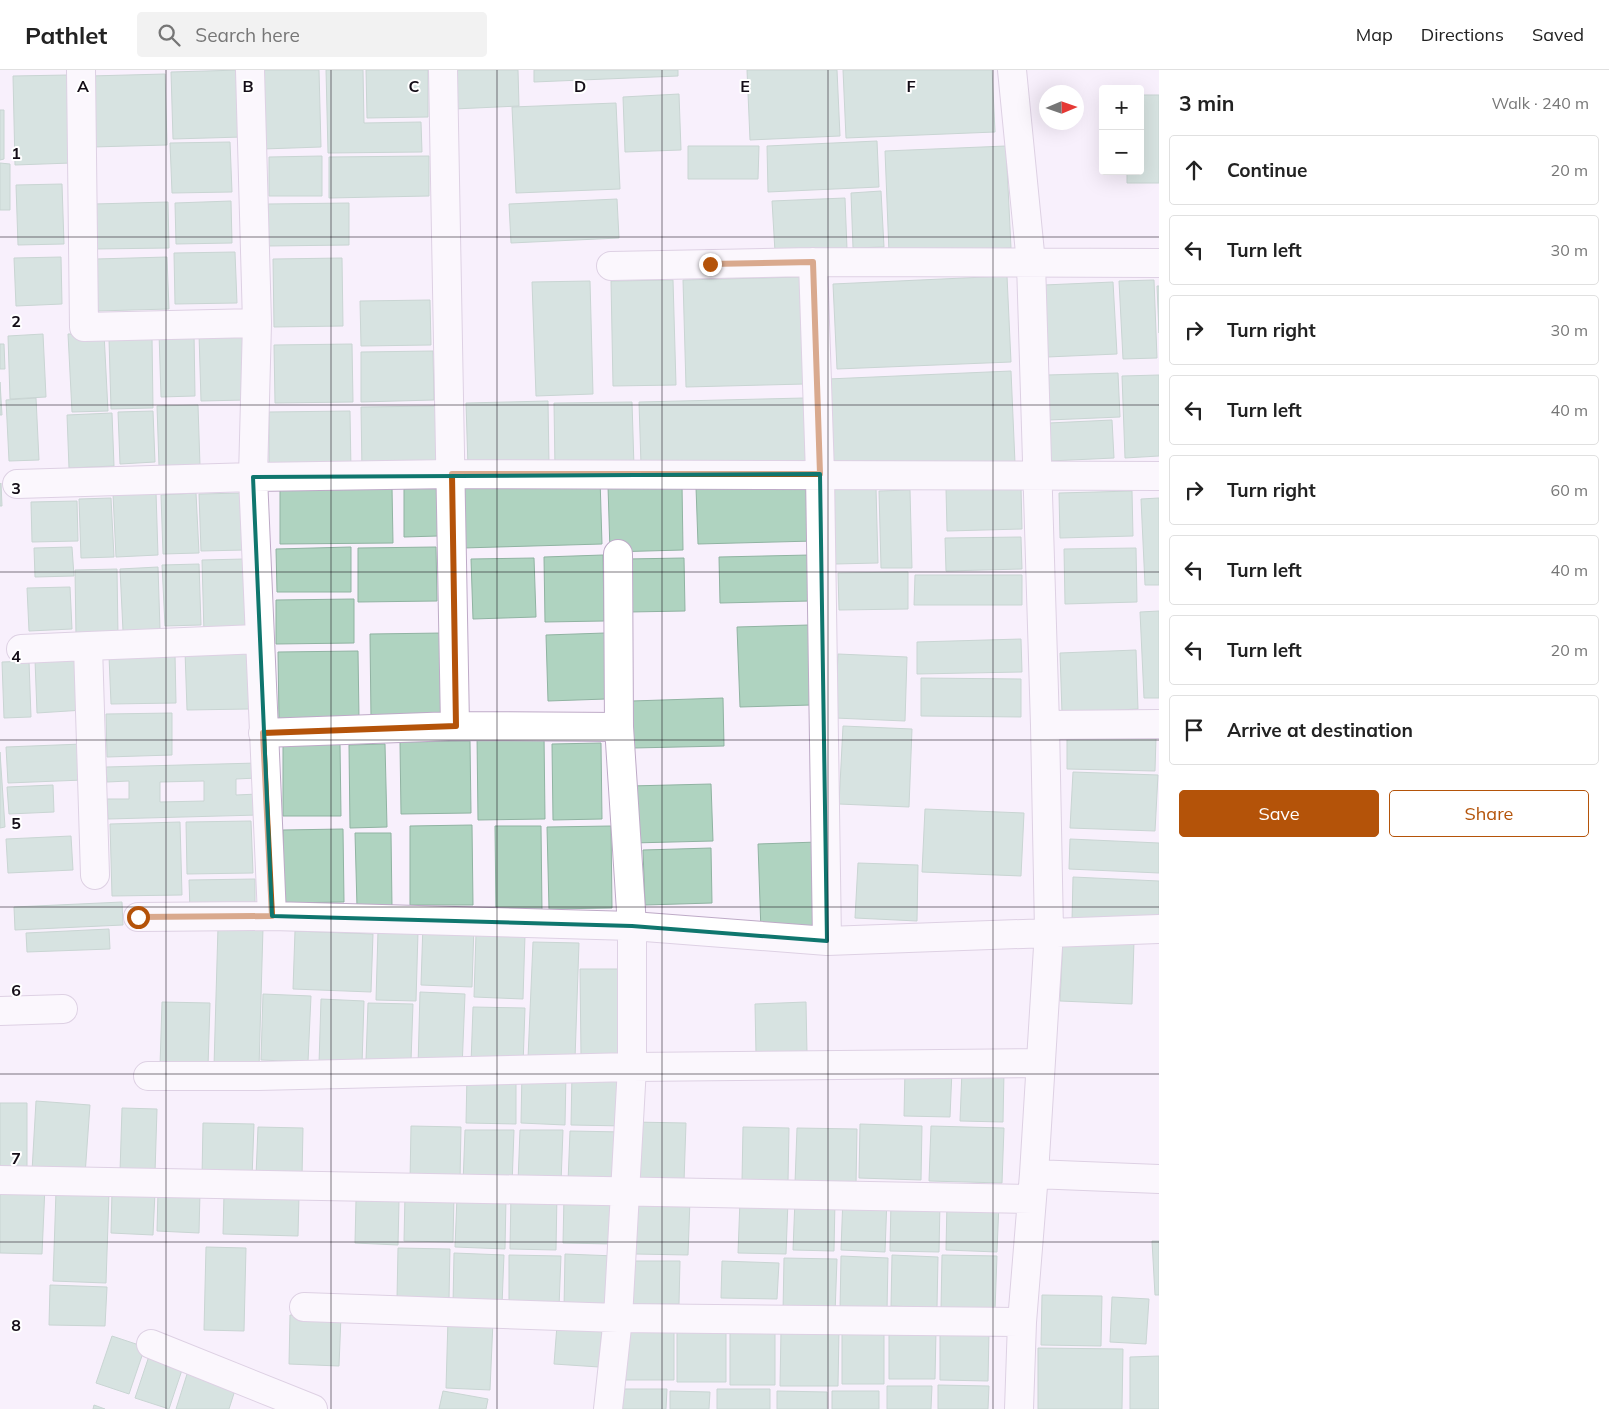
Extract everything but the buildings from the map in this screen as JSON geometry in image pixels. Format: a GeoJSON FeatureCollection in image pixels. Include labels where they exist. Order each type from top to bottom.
{"type":"FeatureCollection","features":[{"type":"Feature","properties":{"kind":"street"},"geometry":{"type":"LineString","coordinates":[[80,70],[84,327],[257,323]]}},
{"type":"Feature","properties":{"kind":"street"},"geometry":{"type":"LineString","coordinates":[[250,70],[257,323],[253,477],[272,916]]}},
{"type":"Feature","properties":{"kind":"street"},"geometry":{"type":"LineString","coordinates":[[443,70],[456,726]]}},
{"type":"Feature","properties":{"kind":"street"},"geometry":{"type":"LineString","coordinates":[[1012,70],[1031,263],[1045,725],[1048,931],[1033,1186],[1022,1322],[1020,1409]]}},
{"type":"Feature","properties":{"kind":"street"},"geometry":{"type":"LineString","coordinates":[[813,262],[820,474],[827,941]]}},
{"type":"Feature","properties":{"kind":"street"},"geometry":{"type":"LineString","coordinates":[[611,266],[813,262],[1159,264]]}},
{"type":"Feature","properties":{"kind":"street"},"geometry":{"type":"LineString","coordinates":[[17,484],[253,477],[452,474],[1159,476]]}},
{"type":"Feature","properties":{"kind":"street"},"geometry":{"type":"LineString","coordinates":[[608,1409],[618,1318],[632,1067],[632,926],[619,727],[618,554]]}},
{"type":"Feature","properties":{"kind":"street"},"geometry":{"type":"LineString","coordinates":[[21,649],[259,638]]}},
{"type":"Feature","properties":{"kind":"street"},"geometry":{"type":"LineString","coordinates":[[88,646],[95,875]]}},
{"type":"Feature","properties":{"kind":"street"},"geometry":{"type":"LineString","coordinates":[[1045,725],[1159,724]]}},
{"type":"Feature","properties":{"kind":"street"},"geometry":{"type":"LineString","coordinates":[[263,733],[456,726],[619,727]]}},
{"type":"Feature","properties":{"kind":"street"},"geometry":{"type":"LineString","coordinates":[[138,917],[272,916],[632,926],[827,941],[1048,931],[1159,929]]}},
{"type":"Feature","properties":{"kind":"street"},"geometry":{"type":"LineString","coordinates":[[0,1011],[63,1009]]}},
{"type":"Feature","properties":{"kind":"street"},"geometry":{"type":"LineString","coordinates":[[148,1076],[258,1076],[632,1067],[1039,1063]]}},
{"type":"Feature","properties":{"kind":"street"},"geometry":{"type":"LineString","coordinates":[[0,1180],[626,1191],[1033,1186],[1159,1179]]}},
{"type":"Feature","properties":{"kind":"street"},"geometry":{"type":"LineString","coordinates":[[304,1307],[618,1318],[1022,1322]]}},
{"type":"Feature","properties":{"kind":"street"},"geometry":{"type":"LineString","coordinates":[[151,1344],[313,1409]]}},
{"type":"Feature","properties":{"kind":"highlighted area"},"geometry":{"type":"Polygon","coordinates":[[[820,474],[827,941],[632,926],[272,916],[253,477],[820,474]]]}},
{"type":"Feature","properties":{"kind":"route"},"geometry":{"type":"LineString","coordinates":[[138,917],[272,916],[263,733],[456,726],[452,474],[820,474],[813,262],[710,264]]}}]}
